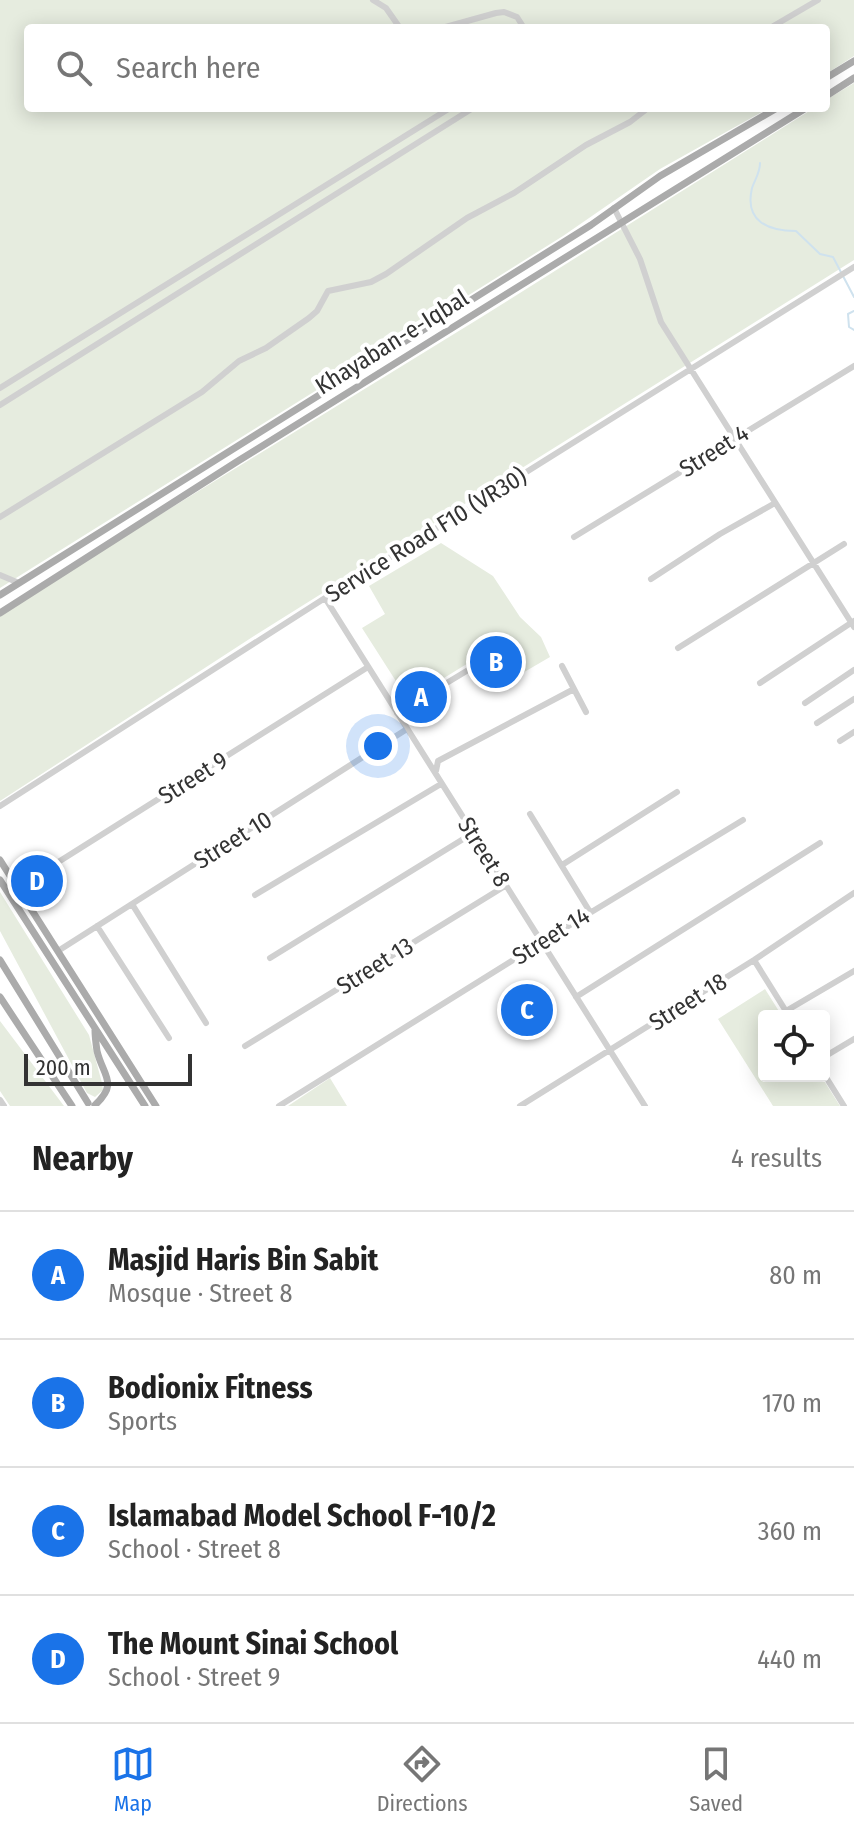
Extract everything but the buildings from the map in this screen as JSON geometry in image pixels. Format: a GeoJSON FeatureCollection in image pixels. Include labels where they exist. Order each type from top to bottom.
{"type":"FeatureCollection","features":[{"type":"Feature","properties":{"kind":"main road"},"geometry":{"type":"LineString","coordinates":[[830,76],[854,61]]}},
{"type":"Feature","properties":{"kind":"main road"},"geometry":{"type":"LineString","coordinates":[[830,93],[854,78]]}},
{"type":"Feature","properties":{"kind":"main road","name":"Khayaban-e-Iqbal"},"geometry":{"type":"LineString","coordinates":[[0,595],[660,176],[770,112]]}},
{"type":"Feature","properties":{"kind":"main road","name":"Khayaban-e-Iqbal"},"geometry":{"type":"LineString","coordinates":[[0,613],[800,112]]}},
{"type":"Feature","properties":{"kind":"main road"},"geometry":{"type":"LineString","coordinates":[[0,860],[142,1092],[145,1106]]}},
{"type":"Feature","properties":{"kind":"main road"},"geometry":{"type":"LineString","coordinates":[[0,880],[94,1026],[142,1092],[156,1106]]}},
{"type":"Feature","properties":{"kind":"main road"},"geometry":{"type":"LineString","coordinates":[[0,960],[94,1105]]}},
{"type":"Feature","properties":{"kind":"main road"},"geometry":{"type":"LineString","coordinates":[[0,997],[75,1106],[94,1105],[108,1092],[109,1082],[97,1051],[94,1026]]}},
{"type":"Feature","properties":{"kind":"street"},"geometry":{"type":"LineString","coordinates":[[373,0],[386,8],[397,24]]}},
{"type":"Feature","properties":{"kind":"street"},"geometry":{"type":"LineString","coordinates":[[777,24],[818,0]]}},
{"type":"Feature","properties":{"kind":"street"},"geometry":{"type":"LineString","coordinates":[[458,24],[504,12],[517,17],[521,24]]}},
{"type":"Feature","properties":{"kind":"street"},"geometry":{"type":"LineString","coordinates":[[0,388],[444,112]]}},
{"type":"Feature","properties":{"kind":"street"},"geometry":{"type":"LineString","coordinates":[[0,405],[467,112]]}},
{"type":"Feature","properties":{"kind":"street"},"geometry":{"type":"LineString","coordinates":[[0,517],[202,392],[239,361],[266,348],[317,311],[328,291],[371,282],[386,274],[467,218],[514,193],[643,112]]}},
{"type":"Feature","properties":{"kind":"street"},"geometry":{"type":"LineString","coordinates":[[614,208],[640,259],[661,322],[853,624],[760,683]]}},
{"type":"Feature","properties":{"kind":"street","name":"Service Road F10 (VR30)"},"geometry":{"type":"LineString","coordinates":[[0,806],[325,598],[854,267]]}},
{"type":"Feature","properties":{"kind":"street","name":"Street 4"},"geometry":{"type":"LineString","coordinates":[[574,537],[854,366]]}},
{"type":"Feature","properties":{"kind":"street"},"geometry":{"type":"LineString","coordinates":[[651,579],[775,503]]}},
{"type":"Feature","properties":{"kind":"street"},"geometry":{"type":"LineString","coordinates":[[678,648],[844,544]]}},
{"type":"Feature","properties":{"kind":"street"},"geometry":{"type":"LineString","coordinates":[[0,575],[19,583]]}},
{"type":"Feature","properties":{"kind":"street","name":"Street 8"},"geometry":{"type":"LineString","coordinates":[[325,598],[641,1105]]}},
{"type":"Feature","properties":{"kind":"street"},"geometry":{"type":"LineString","coordinates":[[397,713],[493,655]]}},
{"type":"Feature","properties":{"kind":"street"},"geometry":{"type":"LineString","coordinates":[[562,666],[586,712]]}},
{"type":"Feature","properties":{"kind":"street","name":"Street 9"},"geometry":{"type":"LineString","coordinates":[[17,888],[368,667]]}},
{"type":"Feature","properties":{"kind":"street"},"geometry":{"type":"LineString","coordinates":[[805,703],[854,670]]}},
{"type":"Feature","properties":{"kind":"street"},"geometry":{"type":"LineString","coordinates":[[435,773],[438,761],[574,689]]}},
{"type":"Feature","properties":{"kind":"street"},"geometry":{"type":"LineString","coordinates":[[817,723],[854,699]]}},
{"type":"Feature","properties":{"kind":"street","name":"Street 10"},"geometry":{"type":"LineString","coordinates":[[58,951],[407,729]]}},
{"type":"Feature","properties":{"kind":"street"},"geometry":{"type":"LineString","coordinates":[[840,741],[854,732]]}},
{"type":"Feature","properties":{"kind":"street"},"geometry":{"type":"LineString","coordinates":[[255,895],[441,784]]}},
{"type":"Feature","properties":{"kind":"street"},"geometry":{"type":"LineString","coordinates":[[562,865],[677,792]]}},
{"type":"Feature","properties":{"kind":"street"},"geometry":{"type":"LineString","coordinates":[[530,814],[590,912]]}},
{"type":"Feature","properties":{"kind":"street","name":"Street 14"},"geometry":{"type":"LineString","coordinates":[[279,1106],[743,820]]}},
{"type":"Feature","properties":{"kind":"street"},"geometry":{"type":"LineString","coordinates":[[270,958],[473,833]]}},
{"type":"Feature","properties":{"kind":"street"},"geometry":{"type":"LineString","coordinates":[[576,997],[820,843]]}},
{"type":"Feature","properties":{"kind":"street","name":"Street 13"},"geometry":{"type":"LineString","coordinates":[[245,1046],[505,886]]}},
{"type":"Feature","properties":{"kind":"street","name":"Street 18"},"geometry":{"type":"LineString","coordinates":[[520,1106],[754,960],[854,893]]}},
{"type":"Feature","properties":{"kind":"street"},"geometry":{"type":"LineString","coordinates":[[132,904],[206,1023]]}},
{"type":"Feature","properties":{"kind":"street"},"geometry":{"type":"LineString","coordinates":[[97,926],[169,1038]]}},
{"type":"Feature","properties":{"kind":"street"},"geometry":{"type":"LineString","coordinates":[[754,960],[786,1010]]}},
{"type":"Feature","properties":{"kind":"street"},"geometry":{"type":"LineString","coordinates":[[793,1010],[854,971]]}},
{"type":"Feature","properties":{"kind":"street"},"geometry":{"type":"LineString","coordinates":[[830,1053],[854,1039]]}},
{"type":"Feature","properties":{"kind":"street"},"geometry":{"type":"LineString","coordinates":[[829,1082],[844,1106]]}},
{"type":"Feature","properties":{"kind":"street"},"geometry":{"type":"LineString","coordinates":[[0,1100],[4,1106]]}},
{"type":"Feature","properties":{"kind":"shaded area"},"geometry":{"type":"Polygon","coordinates":[[[0,0],[854,0],[854,56],[830,71],[830,24],[24,24],[24,112],[762,112],[660,169],[563,236],[0,588],[0,0]]]}},
{"type":"Feature","properties":{"kind":"shaded area"},"geometry":{"type":"Polygon","coordinates":[[[854,83],[854,260],[254,636],[0,801],[0,613],[808,112],[830,112],[830,98],[854,83]]]}},
{"type":"Feature","properties":{"kind":"shaded area"},"geometry":{"type":"Polygon","coordinates":[[[441,543],[493,576],[520,617],[541,637],[550,657],[507,682],[488,651],[408,700],[362,628],[385,614],[369,586],[441,543]]]}},
{"type":"Feature","properties":{"kind":"shaded area"},"geometry":{"type":"Polygon","coordinates":[[[0,892],[89,1035],[103,1090],[95,1097],[87,1093],[0,931],[0,892]]]}},
{"type":"Feature","properties":{"kind":"shaded area"},"geometry":{"type":"Polygon","coordinates":[[[765,989],[778,1010],[758,1010],[758,1082],[825,1082],[840,1106],[773,1106],[718,1019],[765,989]]]}},
{"type":"Feature","properties":{"kind":"shaded area"},"geometry":{"type":"Polygon","coordinates":[[[0,1021],[64,1106],[10,1106],[0,1091],[0,1021]]]}},
{"type":"Feature","properties":{"kind":"shaded area"},"geometry":{"type":"Polygon","coordinates":[[[330,1078],[347,1106],[288,1106],[330,1078]]]}},
{"type":"Feature","properties":{"kind":"waterway"},"geometry":{"type":"LineString","coordinates":[[760,163],[750,200],[755,217],[768,226],[796,231],[820,254],[833,257],[854,297]]}},
{"type":"Feature","properties":{"kind":"waterway"},"geometry":{"type":"LineString","coordinates":[[854,311],[848,314],[849,327],[854,330]]}},
{"type":"Feature","properties":{"kind":"place","name":"Bodionix Fitness"},"geometry":{"type":"Point","coordinates":[496,662]}},
{"type":"Feature","properties":{"kind":"place","name":"Masjid Haris Bin Sabit"},"geometry":{"type":"Point","coordinates":[421,697]}},
{"type":"Feature","properties":{"kind":"place","name":"The Mount Sinai School"},"geometry":{"type":"Point","coordinates":[37,881]}},
{"type":"Feature","properties":{"kind":"place","name":"Islamabad Model School F-10/2"},"geometry":{"type":"Point","coordinates":[527,1010]}}]}
